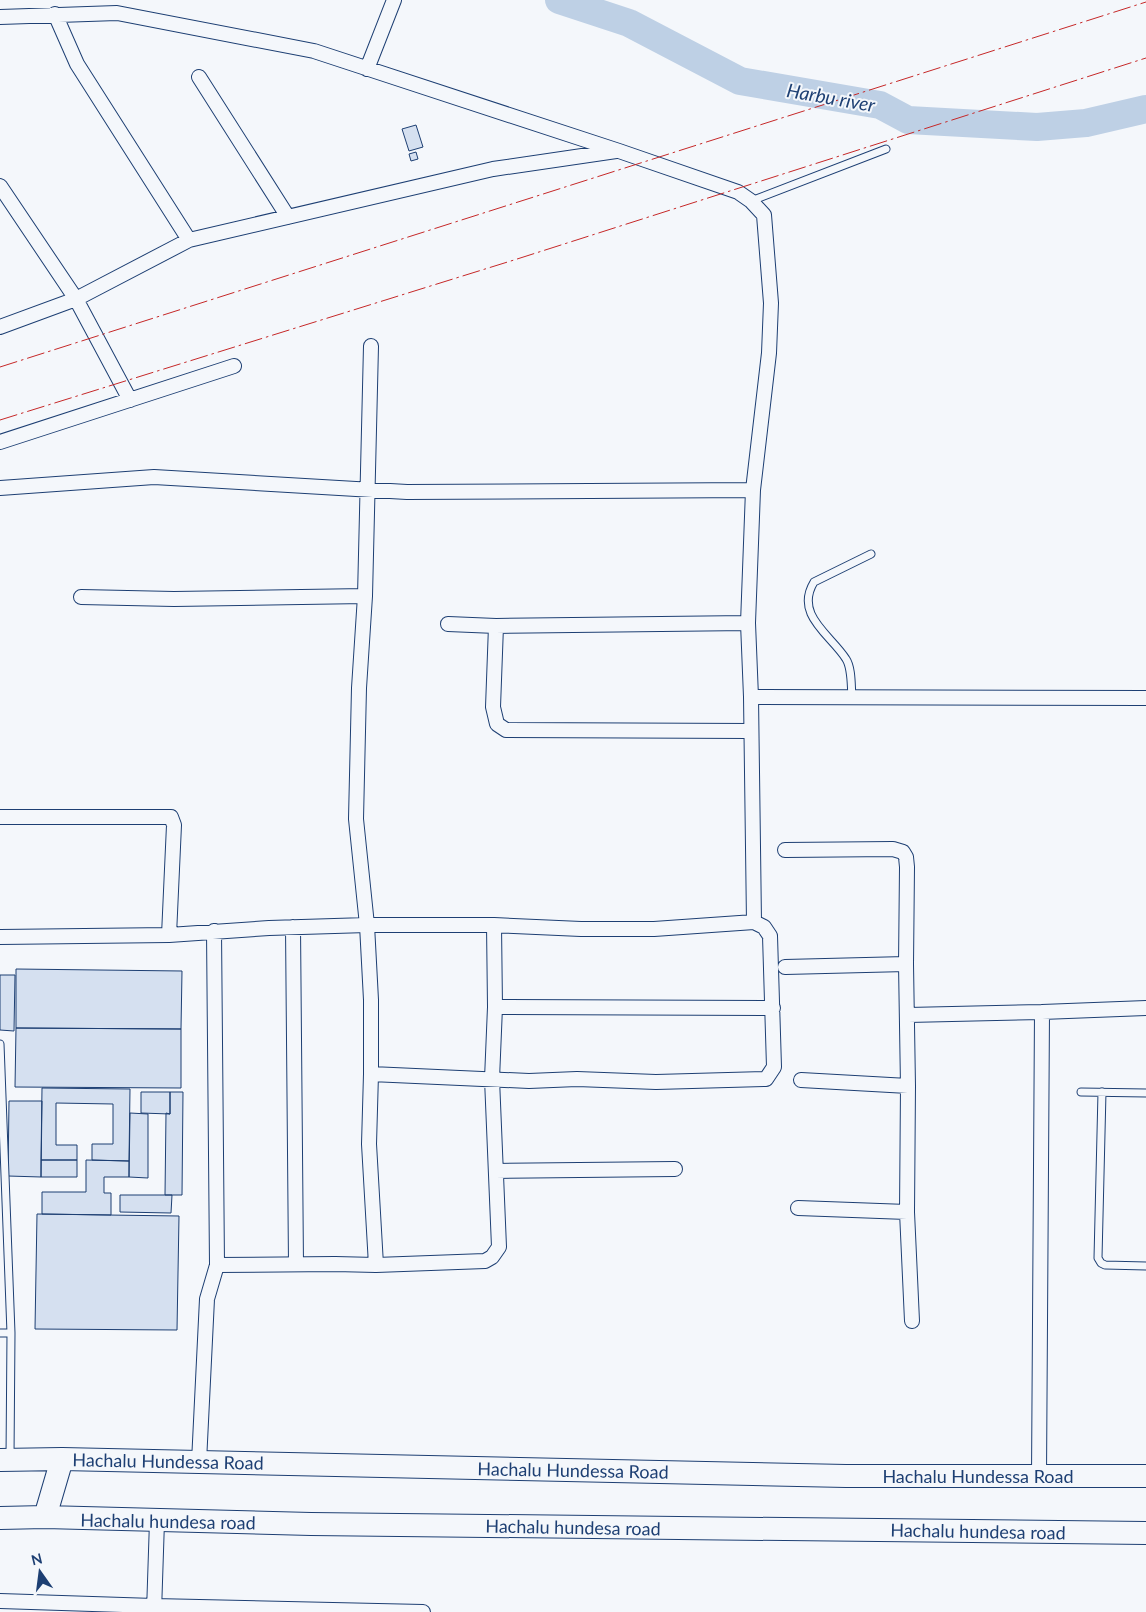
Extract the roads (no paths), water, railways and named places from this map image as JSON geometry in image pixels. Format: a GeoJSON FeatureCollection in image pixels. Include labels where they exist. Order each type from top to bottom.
{"type":"FeatureCollection","features":[{"type":"Feature","properties":{"kind":"main road","name":"Hachalu Hundessa Road"},"geometry":{"type":"LineString","coordinates":[[5,1460],[62,1459],[846,1476],[1146,1476]]}},
{"type":"Feature","properties":{"kind":"main road"},"geometry":{"type":"LineString","coordinates":[[45,1517],[62,1459]]}},
{"type":"Feature","properties":{"kind":"main road","name":"Hachalu hundesa road"},"geometry":{"type":"LineString","coordinates":[[0,1518],[45,1517],[157,1521],[1146,1533]]}},
{"type":"Feature","properties":{"kind":"street"},"geometry":{"type":"LineString","coordinates":[[367,69],[394,0]]}},
{"type":"Feature","properties":{"kind":"street"},"geometry":{"type":"LineString","coordinates":[[0,18],[56,14],[117,13],[314,51],[738,192],[751,200],[764,215],[771,303],[769,353],[752,490],[748,623],[751,697],[754,922]]}},
{"type":"Feature","properties":{"kind":"street"},"geometry":{"type":"LineString","coordinates":[[56,14],[77,64],[188,240]]}},
{"type":"Feature","properties":{"kind":"street"},"geometry":{"type":"LineString","coordinates":[[200,77],[288,217]]}},
{"type":"Feature","properties":{"kind":"street"},"geometry":{"type":"LineString","coordinates":[[0,327],[76,299],[188,240],[493,169],[619,151]]}},
{"type":"Feature","properties":{"kind":"street"},"geometry":{"type":"LineString","coordinates":[[0,186],[76,299],[130,400]]}},
{"type":"Feature","properties":{"kind":"street"},"geometry":{"type":"LineString","coordinates":[[370,346],[365,596],[359,688],[356,819],[367,925],[371,1000],[369,1144],[376,1265]]}},
{"type":"Feature","properties":{"kind":"street"},"geometry":{"type":"LineString","coordinates":[[0,442],[234,366]]}},
{"type":"Feature","properties":{"kind":"street"},"geometry":{"type":"LineString","coordinates":[[0,488],[154,477],[407,492],[752,490]]}},
{"type":"Feature","properties":{"kind":"street"},"geometry":{"type":"LineString","coordinates":[[81,597],[174,599],[365,596]]}},
{"type":"Feature","properties":{"kind":"street"},"geometry":{"type":"LineString","coordinates":[[448,624],[496,626],[748,623]]}},
{"type":"Feature","properties":{"kind":"street"},"geometry":{"type":"LineString","coordinates":[[496,626],[493,707],[497,724],[506,730],[750,731]]}},
{"type":"Feature","properties":{"kind":"street"},"geometry":{"type":"LineString","coordinates":[[751,697],[1146,698]]}},
{"type":"Feature","properties":{"kind":"street"},"geometry":{"type":"LineString","coordinates":[[0,817],[171,817],[174,824],[168,935]]}},
{"type":"Feature","properties":{"kind":"street"},"geometry":{"type":"LineString","coordinates":[[785,850],[893,849],[903,852],[906,857],[908,1015],[906,1212],[912,1321]]}},
{"type":"Feature","properties":{"kind":"street"},"geometry":{"type":"LineString","coordinates":[[0,937],[168,935],[293,927],[367,925],[494,925],[581,929],[654,929],[754,922],[764,927],[770,936],[774,1067],[766,1079],[656,1082],[577,1079],[492,1079],[371,1074]]}},
{"type":"Feature","properties":{"kind":"street"},"geometry":{"type":"LineString","coordinates":[[216,1265],[376,1265],[485,1261],[492,1257],[499,1248],[492,1079],[495,1007],[494,925]]}},
{"type":"Feature","properties":{"kind":"street"},"geometry":{"type":"LineString","coordinates":[[293,927],[296,1264]]}},
{"type":"Feature","properties":{"kind":"street"},"geometry":{"type":"LineString","coordinates":[[199,1462],[207,1300],[216,1265],[214,931]]}},
{"type":"Feature","properties":{"kind":"street"},"geometry":{"type":"LineString","coordinates":[[785,967],[906,964]]}},
{"type":"Feature","properties":{"kind":"street"},"geometry":{"type":"LineString","coordinates":[[495,1007],[772,1008]]}},
{"type":"Feature","properties":{"kind":"street"},"geometry":{"type":"LineString","coordinates":[[908,1015],[1146,1008]]}},
{"type":"Feature","properties":{"kind":"street"},"geometry":{"type":"LineString","coordinates":[[1039,1476],[1042,1012]]}},
{"type":"Feature","properties":{"kind":"street"},"geometry":{"type":"LineString","coordinates":[[801,1080],[908,1086]]}},
{"type":"Feature","properties":{"kind":"street"},"geometry":{"type":"LineString","coordinates":[[496,1171],[675,1169]]}},
{"type":"Feature","properties":{"kind":"street"},"geometry":{"type":"LineString","coordinates":[[798,1208],[906,1212]]}},
{"type":"Feature","properties":{"kind":"street"},"geometry":{"type":"LineString","coordinates":[[154,1609],[157,1521]]}},
{"type":"Feature","properties":{"kind":"street"},"geometry":{"type":"LineString","coordinates":[[0,1601],[154,1609],[424,1612]]}},
{"type":"Feature","properties":{"kind":"lane"},"geometry":{"type":"LineString","coordinates":[[751,200],[886,149]]}},
{"type":"Feature","properties":{"kind":"lane"},"geometry":{"type":"LineString","coordinates":[[852,697],[846,659],[814,622],[808,591],[814,582],[871,554]]}},
{"type":"Feature","properties":{"kind":"lane"},"geometry":{"type":"LineString","coordinates":[[0,1044],[11,1333],[5,1460]]}},
{"type":"Feature","properties":{"kind":"lane"},"geometry":{"type":"LineString","coordinates":[[1081,1092],[1146,1093]]}},
{"type":"Feature","properties":{"kind":"lane"},"geometry":{"type":"LineString","coordinates":[[1102,1092],[1098,1258],[1104,1265],[1146,1266]]}},
{"type":"Feature","properties":{"kind":"lane"},"geometry":{"type":"LineString","coordinates":[[0,1332],[11,1333]]}},
{"type":"Feature","properties":{"kind":"waterway","name":"Harbu river"},"geometry":{"type":"LineString","coordinates":[[559,0],[629,23],[740,81],[880,105],[908,120],[1037,127],[1086,123],[1146,109]]}}]}
